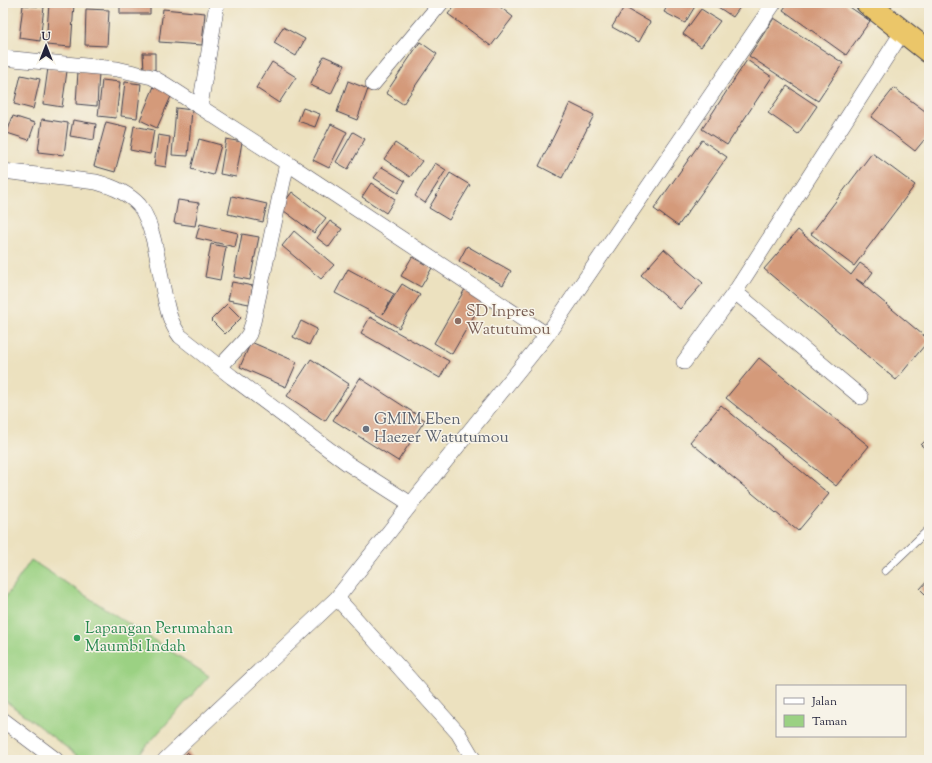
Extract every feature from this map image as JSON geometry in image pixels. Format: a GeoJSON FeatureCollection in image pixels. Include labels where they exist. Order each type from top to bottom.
{"type":"FeatureCollection","features":[{"type":"Feature","properties":{"kind":"highway"},"geometry":{"type":"LineString","coordinates":[[867,3],[929,52]]}},
{"type":"Feature","properties":{"kind":"street"},"geometry":{"type":"LineString","coordinates":[[200,106],[217,3]]}},
{"type":"Feature","properties":{"kind":"street"},"geometry":{"type":"LineString","coordinates":[[373,84],[440,3]]}},
{"type":"Feature","properties":{"kind":"street"},"geometry":{"type":"LineString","coordinates":[[165,760],[337,598],[410,504],[547,335],[774,3]]}},
{"type":"Feature","properties":{"kind":"street"},"geometry":{"type":"LineString","coordinates":[[684,362],[735,292],[903,31]]}},
{"type":"Feature","properties":{"kind":"street"},"geometry":{"type":"LineString","coordinates":[[3,58],[117,69],[152,77],[200,106],[547,335]]}},
{"type":"Feature","properties":{"kind":"street"},"geometry":{"type":"LineString","coordinates":[[220,368],[245,340],[249,334],[253,322],[287,163]]}},
{"type":"Feature","properties":{"kind":"street"},"geometry":{"type":"LineString","coordinates":[[3,171],[96,182],[107,185],[124,193],[138,205],[146,217],[155,247],[167,308],[175,329],[186,342],[347,463],[410,504]]}},
{"type":"Feature","properties":{"kind":"street"},"geometry":{"type":"LineString","coordinates":[[735,292],[861,396]]}},
{"type":"Feature","properties":{"kind":"street"},"geometry":{"type":"LineString","coordinates":[[337,598],[458,733],[474,760]]}},
{"type":"Feature","properties":{"kind":"street"},"geometry":{"type":"LineString","coordinates":[[3,720],[56,760]]}},
{"type":"Feature","properties":{"kind":"lane"},"geometry":{"type":"LineString","coordinates":[[885,571],[929,529]]}},
{"type":"Feature","properties":{"kind":"green space","name":"Lapangan Perumahan Maumbi Indah"},"geometry":{"type":"Polygon","coordinates":[[[31,560],[209,676],[134,760],[83,760],[3,699],[3,601],[31,560]]]}},
{"type":"Feature","properties":{"kind":"building"},"geometry":{"type":"Polygon","coordinates":[[[49,3],[74,4],[71,47],[46,45],[49,3]]]}},
{"type":"Feature","properties":{"kind":"building"},"geometry":{"type":"Polygon","coordinates":[[[120,3],[150,3],[150,14],[120,14],[120,3]]]}},
{"type":"Feature","properties":{"kind":"building"},"geometry":{"type":"Polygon","coordinates":[[[457,3],[495,3],[513,17],[491,46],[448,14],[457,3]]]}},
{"type":"Feature","properties":{"kind":"building"},"geometry":{"type":"Polygon","coordinates":[[[669,3],[697,3],[685,23],[664,12],[669,3]]]}},
{"type":"Feature","properties":{"kind":"building"},"geometry":{"type":"Polygon","coordinates":[[[712,3],[743,3],[733,17],[712,3]]]}},
{"type":"Feature","properties":{"kind":"building"},"geometry":{"type":"Polygon","coordinates":[[[788,3],[844,3],[870,21],[846,55],[783,10],[788,3]]]}},
{"type":"Feature","properties":{"kind":"building"},"geometry":{"type":"Polygon","coordinates":[[[23,5],[44,7],[40,41],[19,38],[23,5]]]}},
{"type":"Feature","properties":{"kind":"building"},"geometry":{"type":"Polygon","coordinates":[[[624,7],[650,22],[639,42],[612,27],[624,7]]]}},
{"type":"Feature","properties":{"kind":"building"},"geometry":{"type":"Polygon","coordinates":[[[86,9],[109,10],[107,46],[85,45],[86,9]]]}},
{"type":"Feature","properties":{"kind":"building"},"geometry":{"type":"Polygon","coordinates":[[[163,9],[205,13],[202,45],[159,42],[163,9]]]}},
{"type":"Feature","properties":{"kind":"building"},"geometry":{"type":"Polygon","coordinates":[[[701,9],[720,21],[701,47],[683,34],[701,9]]]}},
{"type":"Feature","properties":{"kind":"building"},"geometry":{"type":"Polygon","coordinates":[[[774,18],[843,63],[818,101],[749,56],[774,18]]]}},
{"type":"Feature","properties":{"kind":"building"},"geometry":{"type":"Polygon","coordinates":[[[283,27],[305,39],[296,56],[274,43],[283,27]]]}},
{"type":"Feature","properties":{"kind":"building"},"geometry":{"type":"Polygon","coordinates":[[[420,42],[437,54],[403,104],[386,93],[420,42]]]}},
{"type":"Feature","properties":{"kind":"building"},"geometry":{"type":"Polygon","coordinates":[[[143,53],[155,53],[155,70],[144,70],[143,53]]]}},
{"type":"Feature","properties":{"kind":"building"},"geometry":{"type":"Polygon","coordinates":[[[324,56],[345,65],[331,94],[310,85],[324,56]]]}},
{"type":"Feature","properties":{"kind":"building"},"geometry":{"type":"Polygon","coordinates":[[[747,60],[772,77],[727,145],[702,129],[747,60]]]}},
{"type":"Feature","properties":{"kind":"building"},"geometry":{"type":"Polygon","coordinates":[[[272,62],[296,77],[279,103],[256,88],[272,62]]]}},
{"type":"Feature","properties":{"kind":"building"},"geometry":{"type":"Polygon","coordinates":[[[48,68],[67,71],[62,107],[43,104],[48,68]]]}},
{"type":"Feature","properties":{"kind":"building"},"geometry":{"type":"Polygon","coordinates":[[[78,71],[99,72],[97,106],[76,104],[78,71]]]}},
{"type":"Feature","properties":{"kind":"building"},"geometry":{"type":"Polygon","coordinates":[[[21,75],[40,79],[33,109],[14,104],[21,75]]]}},
{"type":"Feature","properties":{"kind":"building"},"geometry":{"type":"Polygon","coordinates":[[[102,80],[120,82],[116,118],[98,116],[102,80]]]}},
{"type":"Feature","properties":{"kind":"building"},"geometry":{"type":"Polygon","coordinates":[[[348,81],[368,89],[357,120],[337,112],[348,81]]]}},
{"type":"Feature","properties":{"kind":"building"},"geometry":{"type":"Polygon","coordinates":[[[125,82],[141,84],[137,118],[121,116],[125,82]]]}},
{"type":"Feature","properties":{"kind":"building"},"geometry":{"type":"Polygon","coordinates":[[[155,84],[173,92],[157,128],[140,120],[155,84]]]}},
{"type":"Feature","properties":{"kind":"building"},"geometry":{"type":"Polygon","coordinates":[[[787,86],[817,106],[798,134],[768,113],[787,86]]]}},
{"type":"Feature","properties":{"kind":"building"},"geometry":{"type":"Polygon","coordinates":[[[894,88],[929,114],[929,134],[915,151],[871,117],[894,88]]]}},
{"type":"Feature","properties":{"kind":"building"},"geometry":{"type":"Polygon","coordinates":[[[570,103],[594,115],[562,178],[539,166],[570,103]]]}},
{"type":"Feature","properties":{"kind":"building"},"geometry":{"type":"Polygon","coordinates":[[[176,108],[192,110],[188,156],[172,155],[176,108]]]}},
{"type":"Feature","properties":{"kind":"building"},"geometry":{"type":"Polygon","coordinates":[[[303,108],[320,114],[315,127],[298,121],[303,108]]]}},
{"type":"Feature","properties":{"kind":"building"},"geometry":{"type":"Polygon","coordinates":[[[13,116],[35,123],[29,140],[7,133],[13,116]]]}},
{"type":"Feature","properties":{"kind":"building"},"geometry":{"type":"Polygon","coordinates":[[[42,119],[68,123],[64,155],[38,152],[42,119]]]}},
{"type":"Feature","properties":{"kind":"building"},"geometry":{"type":"Polygon","coordinates":[[[73,120],[96,124],[94,140],[70,136],[73,120]]]}},
{"type":"Feature","properties":{"kind":"building"},"geometry":{"type":"Polygon","coordinates":[[[106,122],[127,127],[115,172],[94,166],[106,122]]]}},
{"type":"Feature","properties":{"kind":"building"},"geometry":{"type":"Polygon","coordinates":[[[3,123],[8,124],[4,143],[3,143],[3,123]]]}},
{"type":"Feature","properties":{"kind":"building"},"geometry":{"type":"Polygon","coordinates":[[[331,124],[347,132],[329,168],[313,160],[331,124]]]}},
{"type":"Feature","properties":{"kind":"building"},"geometry":{"type":"Polygon","coordinates":[[[134,126],[154,130],[150,154],[130,150],[134,126]]]}},
{"type":"Feature","properties":{"kind":"building"},"geometry":{"type":"Polygon","coordinates":[[[353,132],[365,139],[348,169],[336,162],[353,132]]]}},
{"type":"Feature","properties":{"kind":"building"},"geometry":{"type":"Polygon","coordinates":[[[158,135],[170,137],[166,167],[154,165],[158,135]]]}},
{"type":"Feature","properties":{"kind":"building"},"geometry":{"type":"Polygon","coordinates":[[[199,139],[221,145],[213,175],[191,169],[199,139]]]}},
{"type":"Feature","properties":{"kind":"building"},"geometry":{"type":"Polygon","coordinates":[[[226,139],[242,142],[236,177],[220,174],[226,139]]]}},
{"type":"Feature","properties":{"kind":"building"},"geometry":{"type":"Polygon","coordinates":[[[702,140],[727,157],[678,226],[654,209],[702,140]]]}},
{"type":"Feature","properties":{"kind":"building"},"geometry":{"type":"Polygon","coordinates":[[[395,143],[422,161],[410,177],[384,159],[395,143]]]}},
{"type":"Feature","properties":{"kind":"building"},"geometry":{"type":"Polygon","coordinates":[[[872,153],[915,185],[854,266],[811,234],[872,153]]]}},
{"type":"Feature","properties":{"kind":"building"},"geometry":{"type":"Polygon","coordinates":[[[435,163],[446,170],[425,203],[415,196],[435,163]]]}},
{"type":"Feature","properties":{"kind":"building"},"geometry":{"type":"Polygon","coordinates":[[[382,167],[405,181],[398,193],[374,178],[382,167]]]}},
{"type":"Feature","properties":{"kind":"building"},"geometry":{"type":"Polygon","coordinates":[[[450,173],[470,185],[449,220],[429,208],[450,173]]]}},
{"type":"Feature","properties":{"kind":"building"},"geometry":{"type":"Polygon","coordinates":[[[371,183],[395,199],[386,213],[362,197],[371,183]]]}},
{"type":"Feature","properties":{"kind":"building"},"geometry":{"type":"Polygon","coordinates":[[[292,192],[326,218],[314,233],[280,208],[292,192]]]}},
{"type":"Feature","properties":{"kind":"building"},"geometry":{"type":"Polygon","coordinates":[[[232,196],[267,204],[263,222],[228,214],[232,196]]]}},
{"type":"Feature","properties":{"kind":"building"},"geometry":{"type":"Polygon","coordinates":[[[178,200],[199,203],[195,226],[174,223],[178,200]]]}},
{"type":"Feature","properties":{"kind":"building"},"geometry":{"type":"Polygon","coordinates":[[[330,221],[342,229],[329,247],[317,238],[330,221]]]}},
{"type":"Feature","properties":{"kind":"building"},"geometry":{"type":"Polygon","coordinates":[[[200,224],[238,233],[235,247],[196,238],[200,224]]]}},
{"type":"Feature","properties":{"kind":"building"},"geometry":{"type":"Polygon","coordinates":[[[798,230],[851,275],[860,263],[873,272],[864,284],[856,279],[929,340],[896,380],[764,269],[798,230]]]}},
{"type":"Feature","properties":{"kind":"building"},"geometry":{"type":"Polygon","coordinates":[[[294,231],[334,265],[321,279],[282,246],[294,231]]]}},
{"type":"Feature","properties":{"kind":"building"},"geometry":{"type":"Polygon","coordinates":[[[242,234],[259,237],[250,280],[234,277],[242,234]]]}},
{"type":"Feature","properties":{"kind":"building"},"geometry":{"type":"Polygon","coordinates":[[[211,244],[226,247],[220,280],[205,277],[211,244]]]}},
{"type":"Feature","properties":{"kind":"building"},"geometry":{"type":"Polygon","coordinates":[[[467,246],[511,271],[503,285],[459,261],[467,246]]]}},
{"type":"Feature","properties":{"kind":"building"},"geometry":{"type":"Polygon","coordinates":[[[664,249],[703,283],[680,309],[641,275],[664,249]]]}},
{"type":"Feature","properties":{"kind":"building"},"geometry":{"type":"Polygon","coordinates":[[[412,257],[432,268],[421,287],[401,276],[412,257]]]}},
{"type":"Feature","properties":{"kind":"building"},"geometry":{"type":"Polygon","coordinates":[[[348,269],[394,294],[383,314],[402,284],[420,295],[399,328],[335,293],[348,269]]]}},
{"type":"Feature","properties":{"kind":"building"},"geometry":{"type":"Polygon","coordinates":[[[232,282],[253,286],[249,304],[228,300],[232,282]]]}},
{"type":"Feature","properties":{"kind":"building","name":"SD Inpres Watutumou"},"geometry":{"type":"Polygon","coordinates":[[[465,289],[483,300],[452,354],[434,343],[465,289]]]}},
{"type":"Feature","properties":{"kind":"building"},"geometry":{"type":"Polygon","coordinates":[[[227,304],[241,318],[225,334],[211,320],[227,304]]]}},
{"type":"Feature","properties":{"kind":"building"},"geometry":{"type":"Polygon","coordinates":[[[370,317],[449,361],[440,378],[361,333],[370,317]]]}},
{"type":"Feature","properties":{"kind":"building"},"geometry":{"type":"Polygon","coordinates":[[[301,321],[317,329],[309,345],[293,337],[301,321]]]}},
{"type":"Feature","properties":{"kind":"building"},"geometry":{"type":"Polygon","coordinates":[[[251,342],[297,362],[286,387],[240,367],[251,342]]]}},
{"type":"Feature","properties":{"kind":"building"},"geometry":{"type":"Polygon","coordinates":[[[759,358],[869,446],[836,486],[726,398],[759,358]]]}},
{"type":"Feature","properties":{"kind":"building"},"geometry":{"type":"Polygon","coordinates":[[[311,359],[349,384],[325,421],[287,396],[311,359]]]}},
{"type":"Feature","properties":{"kind":"building"},"geometry":{"type":"Polygon","coordinates":[[[360,378],[425,420],[398,461],[333,420],[360,378]]]}},
{"type":"Feature","properties":{"kind":"building"},"geometry":{"type":"Polygon","coordinates":[[[721,405],[829,494],[798,531],[690,442],[721,405]]]}},
{"type":"Feature","properties":{"kind":"building"},"geometry":{"type":"Polygon","coordinates":[[[929,437],[929,452],[921,445],[929,437]]]}},
{"type":"Feature","properties":{"kind":"building"},"geometry":{"type":"Polygon","coordinates":[[[929,579],[929,598],[920,589],[929,579]]]}},
{"type":"Feature","properties":{"kind":"building"},"geometry":{"type":"Polygon","coordinates":[[[187,752],[196,760],[180,760],[187,752]]]}},
{"type":"Feature","properties":{"kind":"place","name":"SD Inpres Watutumou"},"geometry":{"type":"Point","coordinates":[458,321]}},
{"type":"Feature","properties":{"kind":"place","name":"GMIM Eben Haezer Watutumou"},"geometry":{"type":"Point","coordinates":[366,429]}},
{"type":"Feature","properties":{"kind":"place","name":"Lapangan Perumahan Maumbi Indah"},"geometry":{"type":"Point","coordinates":[77,638]}}]}
